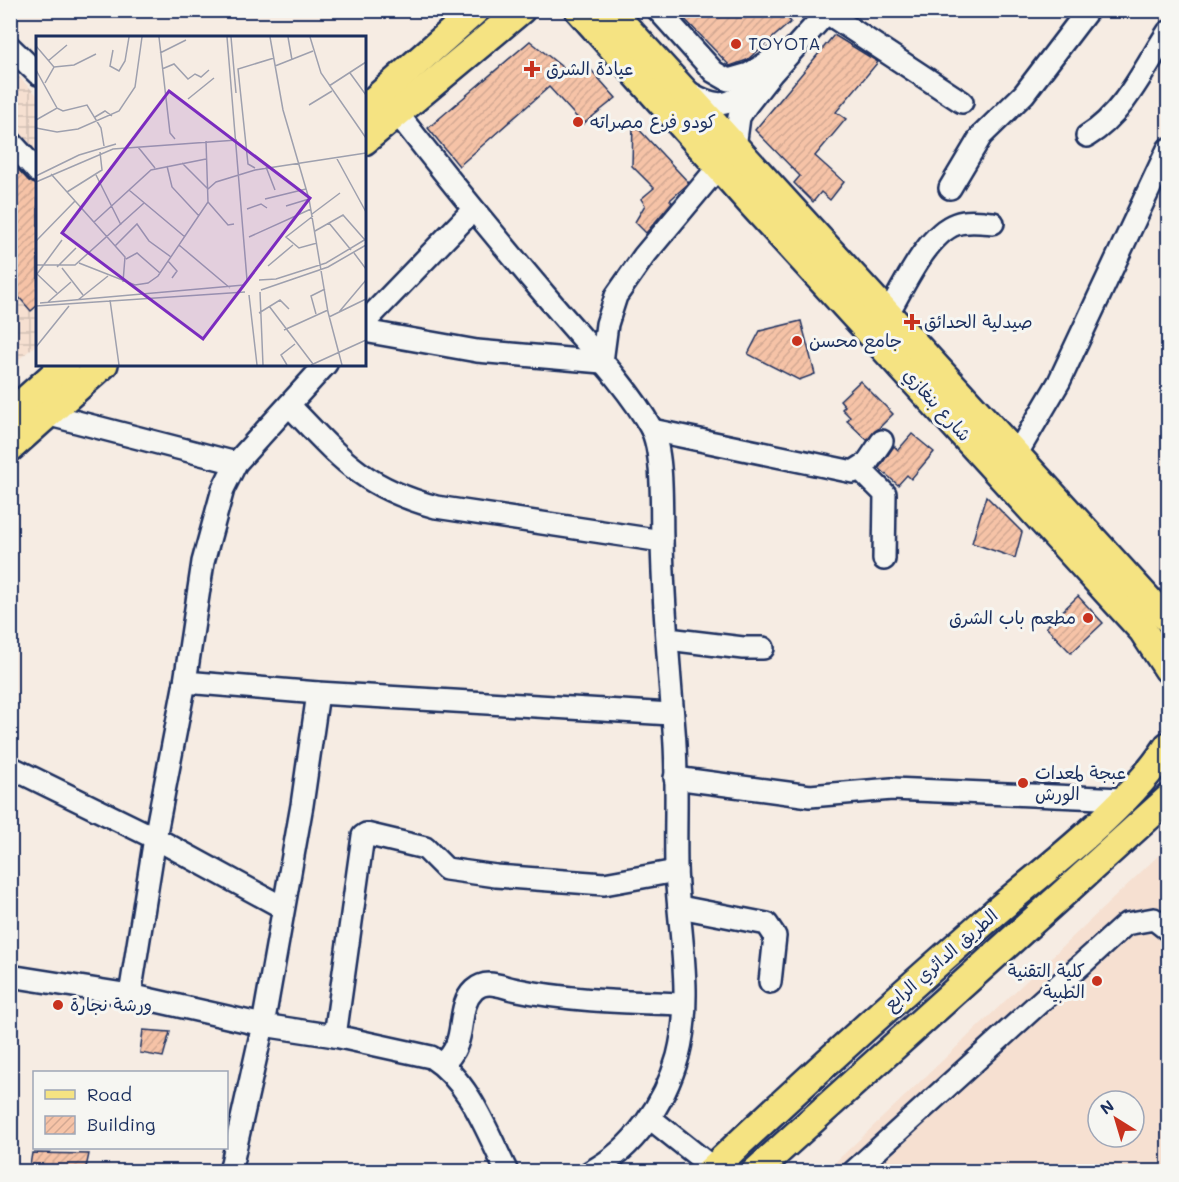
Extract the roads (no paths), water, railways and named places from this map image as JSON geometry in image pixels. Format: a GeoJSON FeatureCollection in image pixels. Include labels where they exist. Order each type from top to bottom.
{"type":"FeatureCollection","features":[{"type":"Feature","properties":{"kind":"main road"},"geometry":{"type":"LineString","coordinates":[[366,107],[476,10]]}},
{"type":"Feature","properties":{"kind":"main road","name":"شارع بنغازي"},"geometry":{"type":"LineString","coordinates":[[579,10],[888,313],[1168,619]]}},
{"type":"Feature","properties":{"kind":"main road","name":"شارع بنغازي"},"geometry":{"type":"LineString","coordinates":[[610,10],[680,87],[728,158],[1143,631],[1168,669]]}},
{"type":"Feature","properties":{"kind":"main road"},"geometry":{"type":"LineString","coordinates":[[366,139],[509,14]]}},
{"type":"Feature","properties":{"kind":"main road"},"geometry":{"type":"LineString","coordinates":[[10,414],[64,366]]}},
{"type":"Feature","properties":{"kind":"main road"},"geometry":{"type":"LineString","coordinates":[[10,448],[102,366]]}},
{"type":"Feature","properties":{"kind":"main road","name":"الطريق الدائري الرابع"},"geometry":{"type":"LineString","coordinates":[[712,1170],[901,994],[1123,799],[1156,764],[1168,746]]}},
{"type":"Feature","properties":{"kind":"main road","name":"الطريق الدائري الرابع"},"geometry":{"type":"LineString","coordinates":[[755,1172],[1168,798]]}},
{"type":"Feature","properties":{"kind":"street"},"geometry":{"type":"LineString","coordinates":[[658,10],[714,72],[728,80],[735,80],[758,69],[813,30]]}},
{"type":"Feature","properties":{"kind":"street"},"geometry":{"type":"LineString","coordinates":[[950,188],[981,136],[1024,94],[1088,10]]}},
{"type":"Feature","properties":{"kind":"street"},"geometry":{"type":"LineString","coordinates":[[602,362],[607,324],[616,296],[644,256],[728,158],[739,117],[772,72],[828,12],[962,102]]}},
{"type":"Feature","properties":{"kind":"street"},"geometry":{"type":"LineString","coordinates":[[1087,136],[1102,127],[1114,114],[1168,32]]}},
{"type":"Feature","properties":{"kind":"street"},"geometry":{"type":"LineString","coordinates":[[10,47],[36,72]]}},
{"type":"Feature","properties":{"kind":"street"},"geometry":{"type":"LineString","coordinates":[[680,87],[714,105],[727,104],[772,72]]}},
{"type":"Feature","properties":{"kind":"street"},"geometry":{"type":"LineString","coordinates":[[397,113],[473,210],[602,362],[652,430],[662,504],[675,778],[676,871],[680,906],[684,1004],[678,1057],[650,1118],[619,1151],[590,1172]]}},
{"type":"Feature","properties":{"kind":"street"},"geometry":{"type":"LineString","coordinates":[[10,141],[36,170]]}},
{"type":"Feature","properties":{"kind":"street"},"geometry":{"type":"LineString","coordinates":[[1016,455],[1059,382],[1168,149]]}},
{"type":"Feature","properties":{"kind":"street"},"geometry":{"type":"LineString","coordinates":[[366,321],[473,210]]}},
{"type":"Feature","properties":{"kind":"street"},"geometry":{"type":"LineString","coordinates":[[888,313],[921,258],[945,230],[967,222],[993,223]]}},
{"type":"Feature","properties":{"kind":"street"},"geometry":{"type":"LineString","coordinates":[[366,331],[477,351],[602,362]]}},
{"type":"Feature","properties":{"kind":"street"},"geometry":{"type":"LineString","coordinates":[[130,995],[155,838],[185,682],[203,562],[223,489],[236,463],[324,366]]}},
{"type":"Feature","properties":{"kind":"street"},"geometry":{"type":"LineString","coordinates":[[289,405],[340,458],[362,477],[402,498],[436,507],[662,540]]}},
{"type":"Feature","properties":{"kind":"street"},"geometry":{"type":"LineString","coordinates":[[46,414],[236,463]]}},
{"type":"Feature","properties":{"kind":"street"},"geometry":{"type":"LineString","coordinates":[[652,430],[853,472],[860,469],[882,441]]}},
{"type":"Feature","properties":{"kind":"street"},"geometry":{"type":"LineString","coordinates":[[860,469],[885,494],[887,506],[884,559]]}},
{"type":"Feature","properties":{"kind":"street"},"geometry":{"type":"LineString","coordinates":[[668,639],[742,648],[764,648]]}},
{"type":"Feature","properties":{"kind":"street"},"geometry":{"type":"LineString","coordinates":[[185,682],[318,693],[672,714]]}},
{"type":"Feature","properties":{"kind":"street"},"geometry":{"type":"LineString","coordinates":[[230,1172],[263,1025],[282,907],[302,805],[318,693]]}},
{"type":"Feature","properties":{"kind":"street"},"geometry":{"type":"LineString","coordinates":[[10,767],[155,838],[282,907]]}},
{"type":"Feature","properties":{"kind":"street"},"geometry":{"type":"LineString","coordinates":[[675,778],[810,796],[892,789],[1123,799]]}},
{"type":"Feature","properties":{"kind":"street"},"geometry":{"type":"LineString","coordinates":[[335,1036],[363,836],[366,834],[425,848],[446,869],[496,876],[604,884],[676,871]]}},
{"type":"Feature","properties":{"kind":"street"},"geometry":{"type":"LineString","coordinates":[[680,906],[767,924],[775,936],[770,982]]}},
{"type":"Feature","properties":{"kind":"street"},"geometry":{"type":"LineString","coordinates":[[853,1172],[1126,924],[1154,920],[1168,930]]}},
{"type":"Feature","properties":{"kind":"street"},"geometry":{"type":"LineString","coordinates":[[10,975],[130,995],[263,1025],[335,1036],[431,1057],[442,1064],[468,1094],[507,1172]]}},
{"type":"Feature","properties":{"kind":"street"},"geometry":{"type":"LineString","coordinates":[[442,1064],[453,1056],[458,1045],[465,1009],[472,992],[481,985],[490,983],[571,998],[684,1004]]}},
{"type":"Feature","properties":{"kind":"street"},"geometry":{"type":"LineString","coordinates":[[650,1118],[712,1170]]}},
{"type":"Feature","properties":{"kind":"place","name":"TOYOTA"},"geometry":{"type":"Point","coordinates":[736,44]}},
{"type":"Feature","properties":{"kind":"place","name":"عيادة الشرق"},"geometry":{"type":"Point","coordinates":[532,69]}},
{"type":"Feature","properties":{"kind":"place","name":"كودو فرع مصراته"},"geometry":{"type":"Point","coordinates":[578,122]}},
{"type":"Feature","properties":{"kind":"place","name":"صيدلية الحدائق"},"geometry":{"type":"Point","coordinates":[912,322]}},
{"type":"Feature","properties":{"kind":"place","name":"جامع محسن"},"geometry":{"type":"Point","coordinates":[797,341]}},
{"type":"Feature","properties":{"kind":"place","name":"مطعم باب الشرق"},"geometry":{"type":"Point","coordinates":[1088,618]}},
{"type":"Feature","properties":{"kind":"place","name":"عبجة لمعدات الورش"},"geometry":{"type":"Point","coordinates":[1023,783]}},
{"type":"Feature","properties":{"kind":"place","name":"كلية التقنية الطبية"},"geometry":{"type":"Point","coordinates":[1097,981]}},
{"type":"Feature","properties":{"kind":"place","name":"ورشة نجارة"},"geometry":{"type":"Point","coordinates":[58,1005]}}]}
